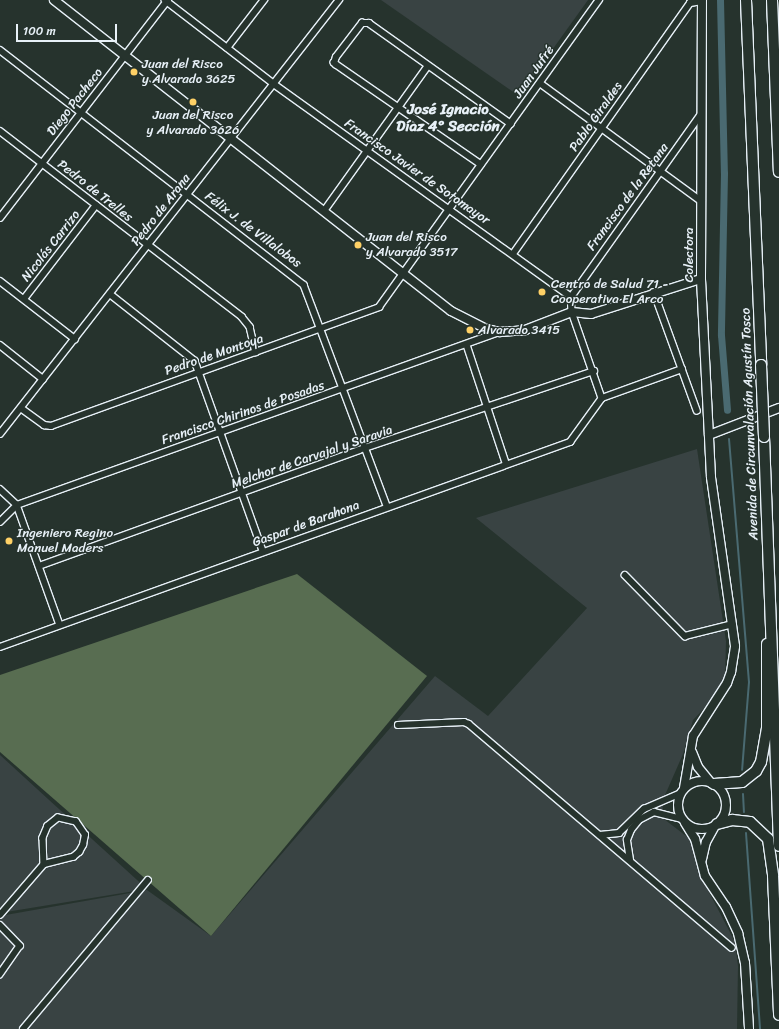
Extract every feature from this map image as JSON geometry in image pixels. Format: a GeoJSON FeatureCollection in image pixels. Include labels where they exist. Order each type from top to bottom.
{"type":"FeatureCollection","features":[{"type":"Feature","properties":{"kind":"highway","name":"Avenida de Circunvalación Agustín Tosco"},"geometry":{"type":"LineString","coordinates":[[746,0],[779,846]]}},
{"type":"Feature","properties":{"kind":"highway"},"geometry":{"type":"LineString","coordinates":[[772,0],[779,172]]}},
{"type":"Feature","properties":{"kind":"highway"},"geometry":{"type":"LineString","coordinates":[[712,783],[742,782],[752,775],[761,762],[766,736],[765,659],[771,614]]}},
{"type":"Feature","properties":{"kind":"highway"},"geometry":{"type":"LineString","coordinates":[[716,825],[732,820],[750,822],[768,839],[773,876],[779,1015]]}},
{"type":"Feature","properties":{"kind":"main road"},"geometry":{"type":"LineString","coordinates":[[54,0],[451,311],[473,323],[499,332],[525,330],[572,312],[591,314],[654,292],[701,279]]}},
{"type":"Feature","properties":{"kind":"main road","name":"Colectora"},"geometry":{"type":"LineString","coordinates":[[683,790],[695,729],[722,693],[731,672],[735,646],[711,477],[701,279],[703,111],[702,1]]}},
{"type":"Feature","properties":{"kind":"main road"},"geometry":{"type":"LineString","coordinates":[[710,435],[779,408]]}},
{"type":"Feature","properties":{"kind":"main road"},"geometry":{"type":"LineString","coordinates":[[690,750],[698,767],[723,793],[726,804],[724,815],[706,842],[701,861]]}},
{"type":"Feature","properties":{"kind":"main road"},"geometry":{"type":"LineString","coordinates":[[712,783],[699,781],[683,790],[678,806],[684,821],[695,839],[706,876],[731,916],[739,938],[745,963],[749,1029]]}},
{"type":"Feature","properties":{"kind":"main road"},"geometry":{"type":"LineString","coordinates":[[684,821],[701,830],[716,825]]}},
{"type":"Feature","properties":{"kind":"street"},"geometry":{"type":"LineString","coordinates":[[227,48],[264,0]]}},
{"type":"Feature","properties":{"kind":"street","name":"Pedro de Arana"},"geometry":{"type":"LineString","coordinates":[[0,434],[339,0]]}},
{"type":"Feature","properties":{"kind":"street","name":"Juan Jufré"},"geometry":{"type":"LineString","coordinates":[[404,273],[598,0]]}},
{"type":"Feature","properties":{"kind":"street","name":"Diego Pacheco"},"geometry":{"type":"LineString","coordinates":[[0,218],[166,1]]}},
{"type":"Feature","properties":{"kind":"street","name":"Francisco Javier de Sotomayor"},"geometry":{"type":"LineString","coordinates":[[166,1],[274,84],[450,208],[571,296]]}},
{"type":"Feature","properties":{"kind":"street","name":"Pablo Giraldes"},"geometry":{"type":"LineString","coordinates":[[513,254],[688,2],[702,1]]}},
{"type":"Feature","properties":{"kind":"street"},"geometry":{"type":"LineString","coordinates":[[481,166],[336,65],[334,63],[336,57],[365,22],[510,124]]}},
{"type":"Feature","properties":{"kind":"street","name":"Félix J. de Villalobos"},"geometry":{"type":"LineString","coordinates":[[0,50],[301,281],[308,290],[386,506]]}},
{"type":"Feature","properties":{"kind":"street"},"geometry":{"type":"LineString","coordinates":[[324,211],[428,66]]}},
{"type":"Feature","properties":{"kind":"street"},"geometry":{"type":"LineString","coordinates":[[540,82],[701,201]]}},
{"type":"Feature","properties":{"kind":"street","name":"Francisco de la Retana"},"geometry":{"type":"LineString","coordinates":[[571,296],[703,111]]}},
{"type":"Feature","properties":{"kind":"street","name":"Pedro de Trelles"},"geometry":{"type":"LineString","coordinates":[[0,131],[242,317],[250,327],[256,352]]}},
{"type":"Feature","properties":{"kind":"street","name":"Nicolás Carrizo"},"geometry":{"type":"LineString","coordinates":[[24,299],[96,206]]}},
{"type":"Feature","properties":{"kind":"street","name":"Pedro de Montoya"},"geometry":{"type":"LineString","coordinates":[[21,408],[44,425],[52,426],[256,352],[322,330],[379,307],[404,273]]}},
{"type":"Feature","properties":{"kind":"street"},"geometry":{"type":"LineString","coordinates":[[0,281],[75,338]]}},
{"type":"Feature","properties":{"kind":"street"},"geometry":{"type":"LineString","coordinates":[[654,292],[697,410]]}},
{"type":"Feature","properties":{"kind":"street"},"geometry":{"type":"LineString","coordinates":[[110,294],[192,356],[200,372],[241,494],[263,551]]}},
{"type":"Feature","properties":{"kind":"street"},"geometry":{"type":"LineString","coordinates":[[571,296],[572,312],[594,371],[602,398],[682,369]]}},
{"type":"Feature","properties":{"kind":"street","name":"Francisco Chirinos de Posadas"},"geometry":{"type":"LineString","coordinates":[[0,522],[17,505],[467,345],[499,332]]}},
{"type":"Feature","properties":{"kind":"street"},"geometry":{"type":"LineString","coordinates":[[467,345],[506,463]]}},
{"type":"Feature","properties":{"kind":"street"},"geometry":{"type":"LineString","coordinates":[[1,348],[43,379]]}},
{"type":"Feature","properties":{"kind":"street","name":"Melchor de Carvajal y Saravia"},"geometry":{"type":"LineString","coordinates":[[39,566],[366,449],[594,371]]}},
{"type":"Feature","properties":{"kind":"street","name":"Gaspar de Barahona"},"geometry":{"type":"LineString","coordinates":[[0,647],[386,506],[570,442],[602,398]]}},
{"type":"Feature","properties":{"kind":"street"},"geometry":{"type":"LineString","coordinates":[[0,489],[17,505],[60,625]]}},
{"type":"Feature","properties":{"kind":"street"},"geometry":{"type":"LineString","coordinates":[[625,575],[685,636],[733,624]]}},
{"type":"Feature","properties":{"kind":"street"},"geometry":{"type":"LineString","coordinates":[[398,726],[469,724],[732,948]]}},
{"type":"Feature","properties":{"kind":"street"},"geometry":{"type":"LineString","coordinates":[[600,835],[619,833],[644,809],[683,790]]}},
{"type":"Feature","properties":{"kind":"street"},"geometry":{"type":"LineString","coordinates":[[630,860],[627,840],[631,830],[639,820],[654,812],[684,821]]}},
{"type":"Feature","properties":{"kind":"street"},"geometry":{"type":"LineString","coordinates":[[0,915],[44,864],[72,857],[79,852],[83,845],[84,835],[76,822],[58,818],[48,826],[43,838],[44,864]]}},
{"type":"Feature","properties":{"kind":"street"},"geometry":{"type":"LineString","coordinates":[[23,1029],[148,880]]}},
{"type":"Feature","properties":{"kind":"street"},"geometry":{"type":"LineString","coordinates":[[0,925],[20,946],[0,975]]}},
{"type":"Feature","properties":{"kind":"shaded area"},"geometry":{"type":"Polygon","coordinates":[[[381,0],[588,0],[519,96],[381,0]]]}},
{"type":"Feature","properties":{"kind":"shaded area"},"geometry":{"type":"Polygon","coordinates":[[[697,449],[726,641],[725,678],[716,696],[693,720],[683,754],[662,802],[664,819],[690,839],[698,871],[735,942],[738,966],[737,1029],[0,1029],[0,916],[147,890],[211,936],[435,676],[488,716],[587,608],[476,518],[697,449]]]}},
{"type":"Feature","properties":{"kind":"shaded area"},"geometry":{"type":"Polygon","coordinates":[[[0,755],[48,799],[147,889],[0,913],[0,755]]]}},
{"type":"Feature","properties":{"kind":"green space"},"geometry":{"type":"Polygon","coordinates":[[[297,574],[427,676],[211,936],[0,752],[0,675],[297,574]]]}},
{"type":"Feature","properties":{"kind":"waterway"},"geometry":{"type":"LineString","coordinates":[[720,0],[724,173],[721,335],[727,410]]}},
{"type":"Feature","properties":{"kind":"waterway"},"geometry":{"type":"LineString","coordinates":[[729,439],[749,682],[742,770]]}},
{"type":"Feature","properties":{"kind":"waterway"},"geometry":{"type":"LineString","coordinates":[[743,794],[744,812]]}},
{"type":"Feature","properties":{"kind":"waterway"},"geometry":{"type":"LineString","coordinates":[[746,833],[760,1029]]}},
{"type":"Feature","properties":{"kind":"place","name":"Juan del Risco y Alvarado 3625"},"geometry":{"type":"Point","coordinates":[134,72]}},
{"type":"Feature","properties":{"kind":"place","name":"Juan del Risco y Alvarado 3626"},"geometry":{"type":"Point","coordinates":[193,102]}},
{"type":"Feature","properties":{"kind":"place","name":"Juan del Risco y Alvarado 3517"},"geometry":{"type":"Point","coordinates":[358,245]}},
{"type":"Feature","properties":{"kind":"place","name":"Centro de Salud 71 - Cooperativa El Arco"},"geometry":{"type":"Point","coordinates":[542,292]}},
{"type":"Feature","properties":{"kind":"place","name":"Alvarado 3415"},"geometry":{"type":"Point","coordinates":[470,330]}},
{"type":"Feature","properties":{"kind":"place","name":"Ingeniero Regino Manuel Maders"},"geometry":{"type":"Point","coordinates":[9,541]}},
{"type":"Feature","properties":{"kind":"district","name":"José Ignacio Díaz 4° Sección"},"geometry":{"type":"Point","coordinates":[448,118]}}]}
